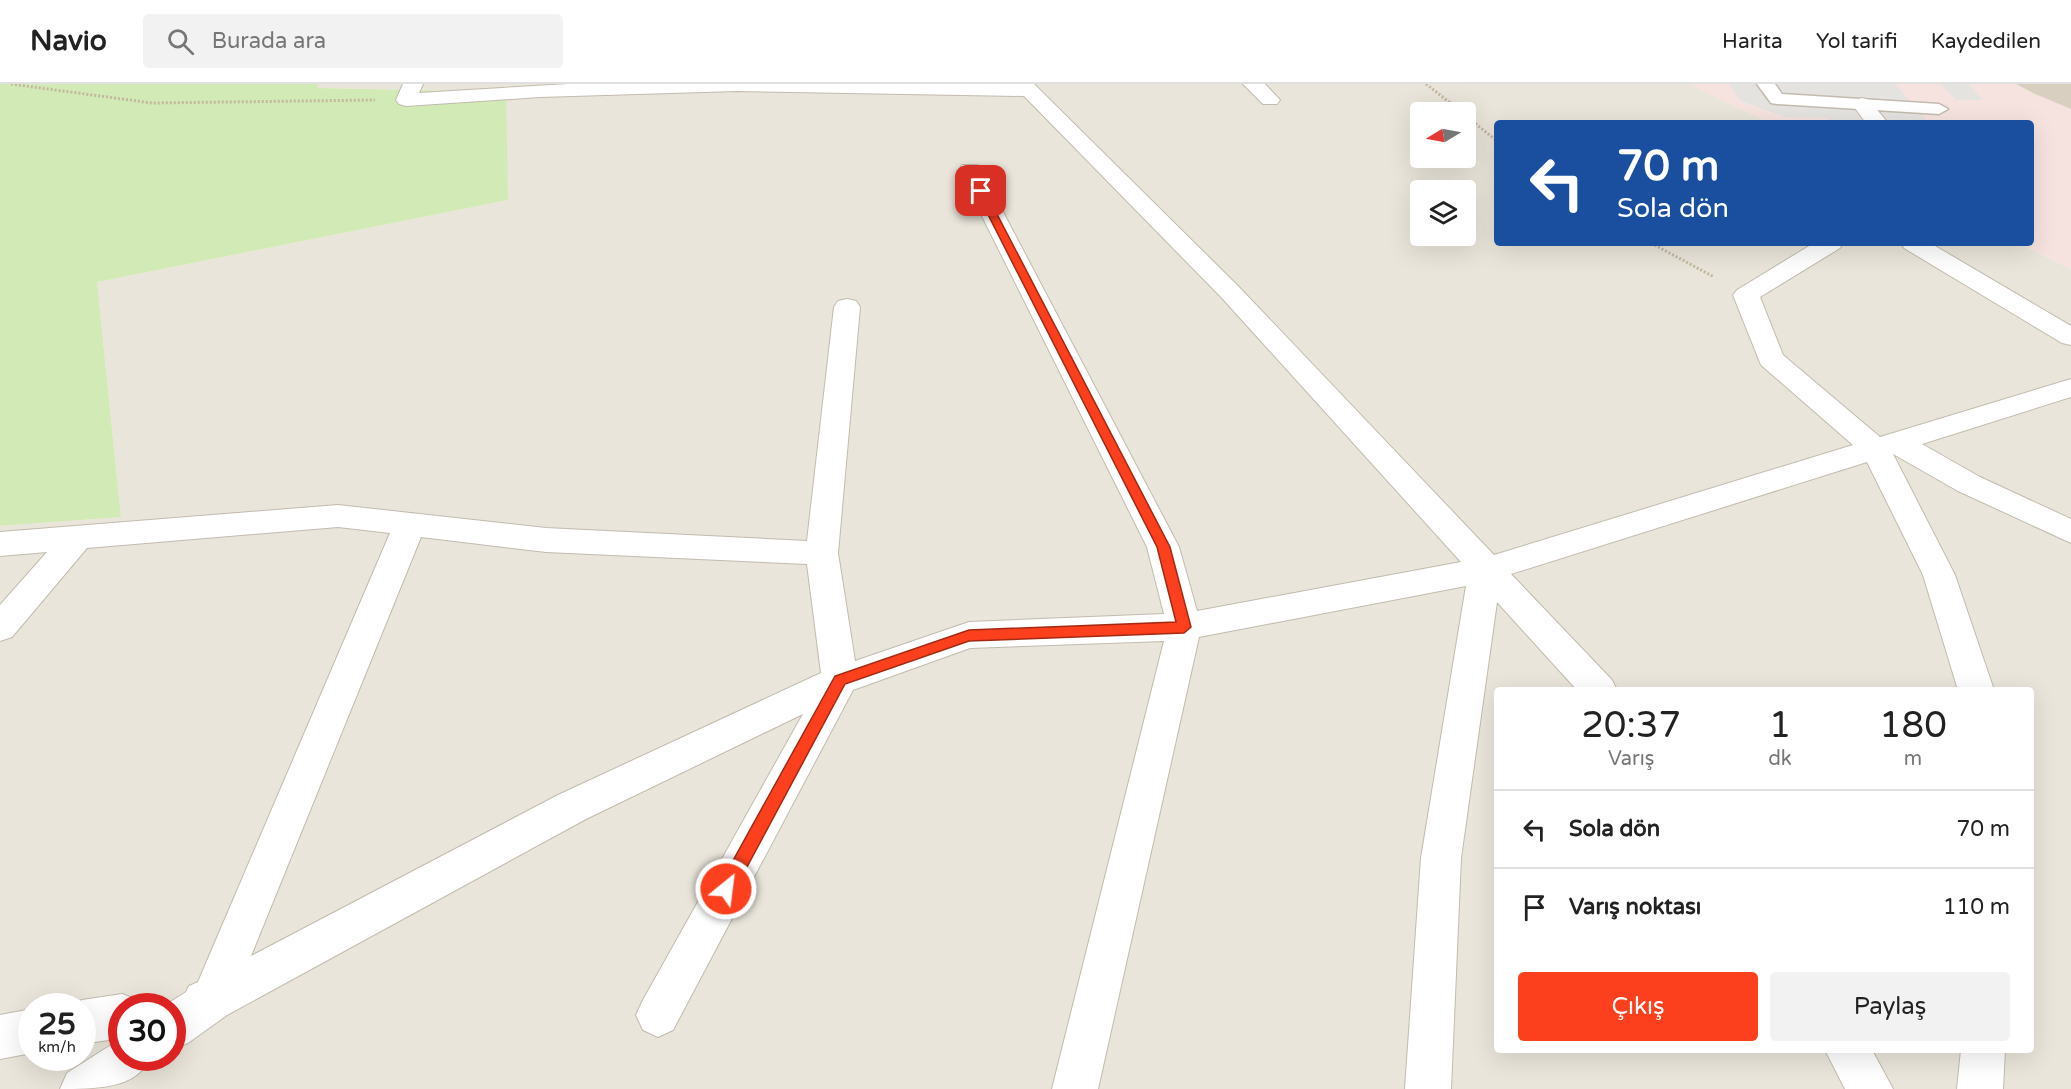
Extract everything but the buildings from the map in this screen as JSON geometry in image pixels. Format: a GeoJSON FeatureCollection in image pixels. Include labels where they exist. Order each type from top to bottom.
{"type":"FeatureCollection","features":[{"type":"Feature","properties":{"kind":"street"},"geometry":{"type":"LineString","coordinates":[[1253,84],[1270,100]]}},
{"type":"Feature","properties":{"kind":"street"},"geometry":{"type":"LineString","coordinates":[[410,92],[737,85],[1024,87],[1230,292],[1485,570],[1596,687]]}},
{"type":"Feature","properties":{"kind":"street"},"geometry":{"type":"LineString","coordinates":[[1862,104],[1875,120]]}},
{"type":"Feature","properties":{"kind":"street"},"geometry":{"type":"LineString","coordinates":[[970,170],[1163,547],[1184,627],[1075,1089]]}},
{"type":"Feature","properties":{"kind":"street"},"geometry":{"type":"LineString","coordinates":[[1826,246],[1746,295],[1771,359],[1886,446],[2071,532]]}},
{"type":"Feature","properties":{"kind":"street"},"geometry":{"type":"LineString","coordinates":[[1918,246],[2071,337]]}},
{"type":"Feature","properties":{"kind":"street"},"geometry":{"type":"LineString","coordinates":[[658,1015],[840,680],[822,553],[847,307]]}},
{"type":"Feature","properties":{"kind":"street"},"geometry":{"type":"LineString","coordinates":[[192,1003],[572,807],[840,680],[969,635],[1184,627],[1485,570],[2068,391]]}},
{"type":"Feature","properties":{"kind":"street"},"geometry":{"type":"LineString","coordinates":[[1886,446],[1939,575],[1975,687]]}},
{"type":"Feature","properties":{"kind":"street"},"geometry":{"type":"LineString","coordinates":[[0,544],[338,516],[546,540],[822,553]]}},
{"type":"Feature","properties":{"kind":"street"},"geometry":{"type":"LineString","coordinates":[[192,1003],[410,524]]}},
{"type":"Feature","properties":{"kind":"street"},"geometry":{"type":"LineString","coordinates":[[0,628],[78,538]]}},
{"type":"Feature","properties":{"kind":"street"},"geometry":{"type":"LineString","coordinates":[[1428,1089],[1441,858],[1485,570]]}},
{"type":"Feature","properties":{"kind":"street"},"geometry":{"type":"LineString","coordinates":[[0,1037],[18,1034]]}},
{"type":"Feature","properties":{"kind":"street"},"geometry":{"type":"LineString","coordinates":[[1849,1053],[1870,1089]]}},
{"type":"Feature","properties":{"kind":"street"},"geometry":{"type":"LineString","coordinates":[[1980,1089],[1983,1053]]}},
{"type":"Feature","properties":{"kind":"street"},"geometry":{"type":"LineString","coordinates":[[83,1089],[109,1071]]}},
{"type":"Feature","properties":{"kind":"lane"},"geometry":{"type":"LineString","coordinates":[[1766,84],[1777,99],[1939,109]]}},
{"type":"Feature","properties":{"kind":"path"},"geometry":{"type":"LineString","coordinates":[[11,84],[152,103],[410,92]]}},
{"type":"Feature","properties":{"kind":"path"},"geometry":{"type":"LineString","coordinates":[[1426,84],[1449,102]]}},
{"type":"Feature","properties":{"kind":"path"},"geometry":{"type":"LineString","coordinates":[[1476,124],[1494,139]]}},
{"type":"Feature","properties":{"kind":"path"},"geometry":{"type":"LineString","coordinates":[[1656,246],[1746,295]]}},
{"type":"Feature","properties":{"kind":"shaded area"},"geometry":{"type":"Polygon","coordinates":[[[318,84],[1690,84],[1764,120],[1494,120],[1494,246],[2024,246],[2071,269],[2071,1089],[0,1089],[0,526],[121,517],[97,282],[508,200],[505,92],[317,88],[318,84]]]}},
{"type":"Feature","properties":{"kind":"shaded area"},"geometry":{"type":"Polygon","coordinates":[[[1689,84],[2071,84],[2071,269],[2024,246],[2034,246],[2034,120],[1763,120],[1689,84]]]}},
{"type":"Feature","properties":{"kind":"shaded area"},"geometry":{"type":"Polygon","coordinates":[[[1729,84],[1895,84],[1926,120],[1830,120],[1828,118],[1785,117],[1741,101],[1729,84]]]}},
{"type":"Feature","properties":{"kind":"shaded area"},"geometry":{"type":"Polygon","coordinates":[[[1941,84],[1968,84],[1983,100],[1956,100],[1941,84]]]}},
{"type":"Feature","properties":{"kind":"green space"},"geometry":{"type":"Polygon","coordinates":[[[0,84],[318,84],[318,88],[506,92],[508,200],[97,282],[121,517],[0,526],[0,84]]]}},
{"type":"Feature","properties":{"kind":"route"},"geometry":{"type":"LineString","coordinates":[[726,889],[840,680],[969,635],[1184,627],[1163,547],[981,191]]}}]}
